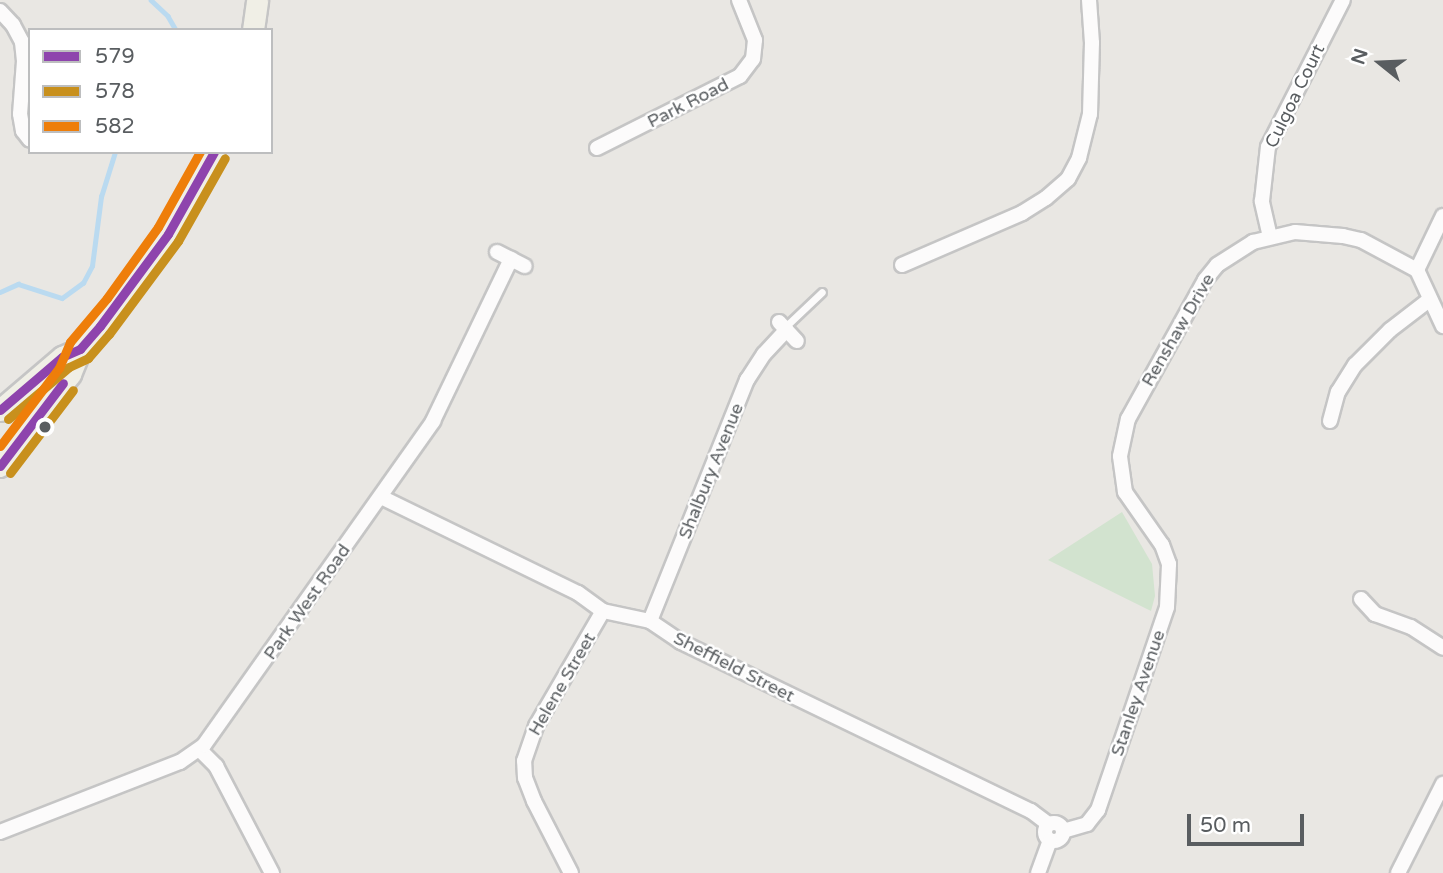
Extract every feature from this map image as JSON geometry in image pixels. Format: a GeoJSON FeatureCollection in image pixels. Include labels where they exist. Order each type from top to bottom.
{"type":"FeatureCollection","features":[{"type":"Feature","properties":{"kind":"main road"},"geometry":{"type":"LineString","coordinates":[[253,28],[257,0]]}},
{"type":"Feature","properties":{"kind":"main road"},"geometry":{"type":"LineString","coordinates":[[0,466],[7,443],[70,374],[80,349],[117,306],[169,234],[213,154]]}},
{"type":"Feature","properties":{"kind":"main road"},"geometry":{"type":"LineString","coordinates":[[0,410],[62,357],[80,349]]}},
{"type":"Feature","properties":{"kind":"street","name":"Park Road"},"geometry":{"type":"LineString","coordinates":[[597,148],[740,76],[753,59],[755,40],[739,0]]}},
{"type":"Feature","properties":{"kind":"street"},"geometry":{"type":"LineString","coordinates":[[902,265],[1022,213],[1046,198],[1068,178],[1079,158],[1090,114],[1092,55],[1089,0]]}},
{"type":"Feature","properties":{"kind":"street","name":"Culgoa Court"},"geometry":{"type":"LineString","coordinates":[[1270,237],[1262,201],[1268,147],[1343,0]]}},
{"type":"Feature","properties":{"kind":"street"},"geometry":{"type":"LineString","coordinates":[[0,11],[13,25],[22,42],[24,61],[20,114],[23,131],[28,137]]}},
{"type":"Feature","properties":{"kind":"street"},"geometry":{"type":"LineString","coordinates":[[1443,216],[1417,270],[1443,326]]}},
{"type":"Feature","properties":{"kind":"street","name":"Renshaw Drive"},"geometry":{"type":"LineString","coordinates":[[1155,534],[1125,492],[1121,456],[1128,419],[1205,280],[1217,265],[1253,242],[1295,232],[1361,240],[1417,270]]}},
{"type":"Feature","properties":{"kind":"street"},"geometry":{"type":"LineString","coordinates":[[497,252],[525,266]]}},
{"type":"Feature","properties":{"kind":"street","name":"Park West Road"},"geometry":{"type":"LineString","coordinates":[[0,832],[180,762],[200,750],[381,497],[444,401],[511,259]]}},
{"type":"Feature","properties":{"kind":"street"},"geometry":{"type":"LineString","coordinates":[[1330,421],[1338,392],[1355,365],[1390,330],[1429,300]]}},
{"type":"Feature","properties":{"kind":"street"},"geometry":{"type":"LineString","coordinates":[[783,326],[797,341]]}},
{"type":"Feature","properties":{"kind":"street","name":"Shalbury Avenue"},"geometry":{"type":"LineString","coordinates":[[650,621],[747,380],[783,326]]}},
{"type":"Feature","properties":{"kind":"street","name":"Sheffield Street"},"geometry":{"type":"LineString","coordinates":[[381,497],[578,593],[604,611],[650,621],[681,642],[1031,811],[1048,824]]}},
{"type":"Feature","properties":{"kind":"street","name":"Stanley Avenue"},"geometry":{"type":"LineString","coordinates":[[1063,831],[1087,824],[1097,810],[1162,624],[1170,594],[1171,572],[1155,534]]}},
{"type":"Feature","properties":{"kind":"street"},"geometry":{"type":"LineString","coordinates":[[1361,599],[1375,614],[1411,627],[1443,648]]}},
{"type":"Feature","properties":{"kind":"street","name":"Helene Street"},"geometry":{"type":"LineString","coordinates":[[571,873],[534,801],[526,778],[524,761],[536,726],[604,611]]}},
{"type":"Feature","properties":{"kind":"street"},"geometry":{"type":"LineString","coordinates":[[200,750],[216,766],[272,873]]}},
{"type":"Feature","properties":{"kind":"street"},"geometry":{"type":"LineString","coordinates":[[1398,873],[1443,784]]}},
{"type":"Feature","properties":{"kind":"street"},"geometry":{"type":"LineString","coordinates":[[1048,824],[1059,824],[1063,831],[1059,839],[1051,840],[1044,833],[1048,824]]}},
{"type":"Feature","properties":{"kind":"street"},"geometry":{"type":"LineString","coordinates":[[1038,873],[1051,840]]}},
{"type":"Feature","properties":{"kind":"lane","name":"Shalbury Avenue"},"geometry":{"type":"LineString","coordinates":[[783,326],[822,292]]}},
{"type":"Feature","properties":{"kind":"green space"},"geometry":{"type":"Polygon","coordinates":[[[32,397],[30,405],[13,424],[13,417],[32,397]]]}},
{"type":"Feature","properties":{"kind":"green space"},"geometry":{"type":"Polygon","coordinates":[[[1122,512],[1152,564],[1155,596],[1151,611],[1048,560],[1122,512]]]}},
{"type":"Feature","properties":{"kind":"waterway"},"geometry":{"type":"LineString","coordinates":[[151,0],[168,16],[175,28]]}},
{"type":"Feature","properties":{"kind":"waterway"},"geometry":{"type":"LineString","coordinates":[[0,292],[18,284],[62,298],[83,283],[92,266],[101,197],[114,154]]}},
{"type":"Feature","properties":{"kind":"transit line","name":"582"},"geometry":{"type":"LineString","coordinates":[[0,446],[59,368],[70,342],[107,298],[158,227],[199,154]]}},
{"type":"Feature","properties":{"kind":"transit line","name":"579"},"geometry":{"type":"LineString","coordinates":[[0,410],[62,357],[80,349],[100,326],[168,234],[213,154]]}},
{"type":"Feature","properties":{"kind":"transit line","name":"578"},"geometry":{"type":"LineString","coordinates":[[8,419],[69,367],[88,358],[109,334],[178,241],[225,158]]}},
{"type":"Feature","properties":{"kind":"transit line","name":"579"},"geometry":{"type":"LineString","coordinates":[[0,466],[63,383]]}},
{"type":"Feature","properties":{"kind":"transit line","name":"578"},"geometry":{"type":"LineString","coordinates":[[10,473],[73,390]]}}]}
